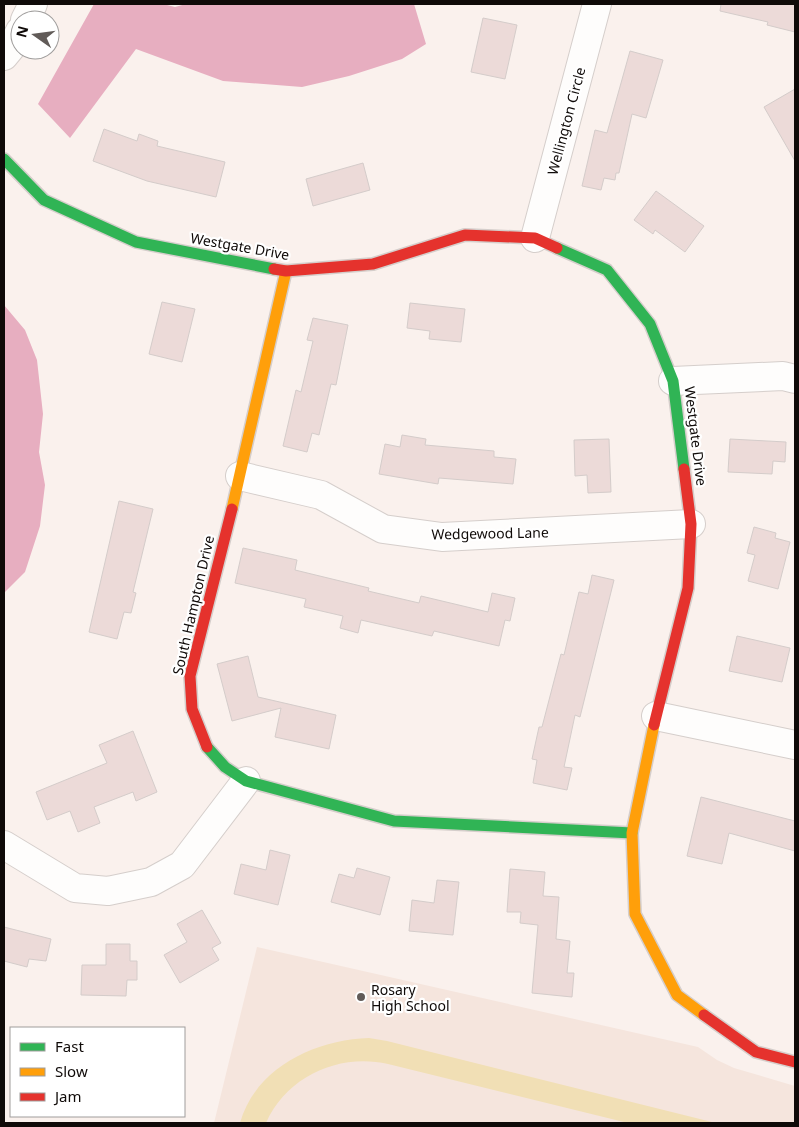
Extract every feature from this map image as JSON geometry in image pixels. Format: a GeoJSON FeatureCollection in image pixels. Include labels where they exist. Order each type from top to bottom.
{"type":"FeatureCollection","features":[{"type":"Feature","properties":{"kind":"street","name":"Wellington Circle"},"geometry":{"type":"LineString","coordinates":[[535,238],[597,4]]}},
{"type":"Feature","properties":{"kind":"street","name":"Westgate Drive"},"geometry":{"type":"LineString","coordinates":[[4,159],[44,200],[136,242],[286,271],[373,264],[465,235],[535,238],[607,270],[650,324],[674,381],[691,524],[688,588],[656,716],[632,833],[635,914],[677,994],[756,1052],[795,1062]]}},
{"type":"Feature","properties":{"kind":"street","name":"South Hampton Drive"},"geometry":{"type":"LineString","coordinates":[[286,271],[240,476],[190,676],[192,709],[207,747],[225,767],[246,781],[394,821],[632,833]]}},
{"type":"Feature","properties":{"kind":"street"},"geometry":{"type":"LineString","coordinates":[[674,381],[784,376],[795,379]]}},
{"type":"Feature","properties":{"kind":"street","name":"Wedgewood Lane"},"geometry":{"type":"LineString","coordinates":[[240,476],[322,495],[383,528],[442,537],[691,524]]}},
{"type":"Feature","properties":{"kind":"street"},"geometry":{"type":"LineString","coordinates":[[656,716],[795,745]]}},
{"type":"Feature","properties":{"kind":"street"},"geometry":{"type":"LineString","coordinates":[[4,845],[75,888],[108,891],[151,882],[182,865],[246,781]]}},
{"type":"Feature","properties":{"kind":"shaded area"},"geometry":{"type":"Polygon","coordinates":[[[94,4],[163,4],[175,7],[186,4],[414,4],[426,44],[402,59],[349,76],[302,87],[223,81],[136,49],[70,138],[38,104],[94,4]]]}},
{"type":"Feature","properties":{"kind":"shaded area"},"geometry":{"type":"Polygon","coordinates":[[[4,305],[25,330],[37,360],[43,414],[39,452],[45,485],[40,526],[25,572],[4,593],[4,305]]]}},
{"type":"Feature","properties":{"kind":"shaded area","name":"Rosary High School"},"geometry":{"type":"Polygon","coordinates":[[[257,947],[698,1047],[717,1060],[734,1068],[795,1086],[795,1123],[214,1123],[257,947]]]}},
{"type":"Feature","properties":{"kind":"shaded area"},"geometry":{"type":"Polygon","coordinates":[[[369,1038],[716,1123],[628,1123],[370,1061],[333,1065],[316,1072],[287,1092],[275,1107],[266,1123],[240,1123],[248,1103],[259,1086],[290,1060],[328,1044],[369,1038]]]}},
{"type":"Feature","properties":{"kind":"building"},"geometry":{"type":"Polygon","coordinates":[[[721,4],[795,4],[795,32],[767,25],[768,22],[720,11],[721,4]]]}},
{"type":"Feature","properties":{"kind":"building"},"geometry":{"type":"Polygon","coordinates":[[[483,18],[517,25],[505,79],[471,72],[483,18]]]}},
{"type":"Feature","properties":{"kind":"building"},"geometry":{"type":"Polygon","coordinates":[[[630,51],[663,60],[646,118],[632,114],[619,173],[616,173],[615,180],[604,178],[601,190],[582,186],[595,130],[607,133],[630,51]]]}},
{"type":"Feature","properties":{"kind":"building"},"geometry":{"type":"Polygon","coordinates":[[[795,89],[795,161],[764,107],[795,89]]]}},
{"type":"Feature","properties":{"kind":"building"},"geometry":{"type":"Polygon","coordinates":[[[104,129],[137,141],[139,134],[158,141],[157,146],[225,162],[216,197],[147,181],[93,161],[104,129]]]}},
{"type":"Feature","properties":{"kind":"building"},"geometry":{"type":"Polygon","coordinates":[[[363,163],[370,190],[313,206],[306,179],[363,163]]]}},
{"type":"Feature","properties":{"kind":"building"},"geometry":{"type":"Polygon","coordinates":[[[656,191],[704,226],[685,252],[655,230],[653,234],[634,220],[656,191]]]}},
{"type":"Feature","properties":{"kind":"building"},"geometry":{"type":"Polygon","coordinates":[[[162,302],[195,309],[182,362],[149,354],[162,302]]]}},
{"type":"Feature","properties":{"kind":"building"},"geometry":{"type":"Polygon","coordinates":[[[410,303],[465,309],[461,342],[429,339],[430,331],[407,328],[410,303]]]}},
{"type":"Feature","properties":{"kind":"building"},"geometry":{"type":"Polygon","coordinates":[[[313,318],[348,325],[336,385],[331,384],[319,435],[312,433],[307,452],[283,446],[296,390],[301,392],[313,341],[307,340],[313,318]]]}},
{"type":"Feature","properties":{"kind":"building"},"geometry":{"type":"Polygon","coordinates":[[[402,435],[426,439],[425,445],[494,451],[494,457],[516,459],[513,484],[439,478],[438,484],[379,474],[385,444],[400,447],[402,435]]]}},
{"type":"Feature","properties":{"kind":"building"},"geometry":{"type":"Polygon","coordinates":[[[609,439],[611,492],[588,493],[587,475],[575,476],[574,440],[609,439]]]}},
{"type":"Feature","properties":{"kind":"building"},"geometry":{"type":"Polygon","coordinates":[[[730,439],[786,442],[785,462],[773,461],[772,474],[728,472],[730,439]]]}},
{"type":"Feature","properties":{"kind":"building"},"geometry":{"type":"Polygon","coordinates":[[[119,501],[153,509],[133,592],[136,593],[131,613],[124,612],[117,639],[89,632],[119,501]]]}},
{"type":"Feature","properties":{"kind":"building"},"geometry":{"type":"Polygon","coordinates":[[[754,527],[776,533],[775,538],[790,542],[778,589],[748,581],[755,555],[747,553],[754,527]]]}},
{"type":"Feature","properties":{"kind":"building"},"geometry":{"type":"Polygon","coordinates":[[[243,548],[297,560],[295,570],[369,588],[368,591],[419,603],[421,596],[488,612],[492,593],[515,598],[510,621],[505,620],[499,646],[434,631],[432,636],[361,620],[358,633],[340,628],[343,616],[304,607],[306,599],[235,583],[243,548]]]}},
{"type":"Feature","properties":{"kind":"building"},"geometry":{"type":"Polygon","coordinates":[[[592,575],[614,580],[580,717],[575,715],[564,767],[572,768],[567,790],[533,783],[537,760],[532,759],[539,727],[542,727],[561,654],[564,655],[579,592],[588,594],[592,575]]]}},
{"type":"Feature","properties":{"kind":"building"},"geometry":{"type":"Polygon","coordinates":[[[737,636],[790,648],[782,682],[729,671],[737,636]]]}},
{"type":"Feature","properties":{"kind":"building"},"geometry":{"type":"Polygon","coordinates":[[[248,656],[258,697],[336,715],[329,749],[275,737],[281,708],[232,721],[217,664],[248,656]]]}},
{"type":"Feature","properties":{"kind":"building"},"geometry":{"type":"Polygon","coordinates":[[[133,731],[157,792],[136,801],[133,792],[94,807],[100,823],[78,832],[70,811],[47,820],[36,792],[107,763],[99,745],[133,731]]]}},
{"type":"Feature","properties":{"kind":"building"},"geometry":{"type":"Polygon","coordinates":[[[701,797],[795,821],[795,851],[729,833],[722,864],[687,856],[701,797]]]}},
{"type":"Feature","properties":{"kind":"building"},"geometry":{"type":"Polygon","coordinates":[[[270,850],[290,855],[278,905],[234,894],[241,864],[266,870],[270,850]]]}},
{"type":"Feature","properties":{"kind":"building"},"geometry":{"type":"Polygon","coordinates":[[[357,868],[390,877],[380,915],[331,902],[339,874],[354,878],[357,868]]]}},
{"type":"Feature","properties":{"kind":"building"},"geometry":{"type":"Polygon","coordinates":[[[510,869],[545,872],[543,896],[559,897],[556,939],[570,941],[567,973],[574,973],[572,997],[532,993],[538,925],[520,923],[521,912],[507,912],[510,869]]]}},
{"type":"Feature","properties":{"kind":"building"},"geometry":{"type":"Polygon","coordinates":[[[437,880],[459,882],[453,935],[409,931],[412,900],[434,903],[437,880]]]}},
{"type":"Feature","properties":{"kind":"building"},"geometry":{"type":"Polygon","coordinates":[[[202,910],[221,943],[212,948],[219,960],[180,983],[164,955],[187,942],[177,924],[202,910]]]}},
{"type":"Feature","properties":{"kind":"building"},"geometry":{"type":"Polygon","coordinates":[[[4,927],[51,939],[46,961],[29,959],[27,967],[4,961],[4,927]]]}},
{"type":"Feature","properties":{"kind":"building"},"geometry":{"type":"Polygon","coordinates":[[[106,944],[130,944],[130,961],[137,961],[137,980],[127,980],[126,996],[81,995],[82,965],[106,965],[106,944]]]}},
{"type":"Feature","properties":{"kind":"traffic: fast"},"geometry":{"type":"LineString","coordinates":[[4,159],[44,200],[136,242],[274,269]]}},
{"type":"Feature","properties":{"kind":"traffic: fast"},"geometry":{"type":"LineString","coordinates":[[557,248],[607,270],[650,324],[673,381],[684,469]]}},
{"type":"Feature","properties":{"kind":"traffic: fast"},"geometry":{"type":"LineString","coordinates":[[207,747],[225,767],[246,781],[394,821],[632,833]]}},
{"type":"Feature","properties":{"kind":"traffic: slow"},"geometry":{"type":"LineString","coordinates":[[232,509],[286,271]]}},
{"type":"Feature","properties":{"kind":"traffic: slow"},"geometry":{"type":"LineString","coordinates":[[654,725],[632,833],[635,914],[677,995],[704,1015]]}},
{"type":"Feature","properties":{"kind":"traffic: jam"},"geometry":{"type":"LineString","coordinates":[[274,269],[286,271],[373,264],[465,235],[535,238],[557,248]]}},
{"type":"Feature","properties":{"kind":"traffic: jam"},"geometry":{"type":"LineString","coordinates":[[654,725],[688,588],[691,524],[684,469]]}},
{"type":"Feature","properties":{"kind":"traffic: jam"},"geometry":{"type":"LineString","coordinates":[[207,747],[192,709],[190,676],[232,509]]}},
{"type":"Feature","properties":{"kind":"traffic: jam"},"geometry":{"type":"LineString","coordinates":[[704,1015],[756,1052],[795,1062]]}},
{"type":"Feature","properties":{"kind":"place","name":"Rosary High School"},"geometry":{"type":"Point","coordinates":[361,997]}}]}
